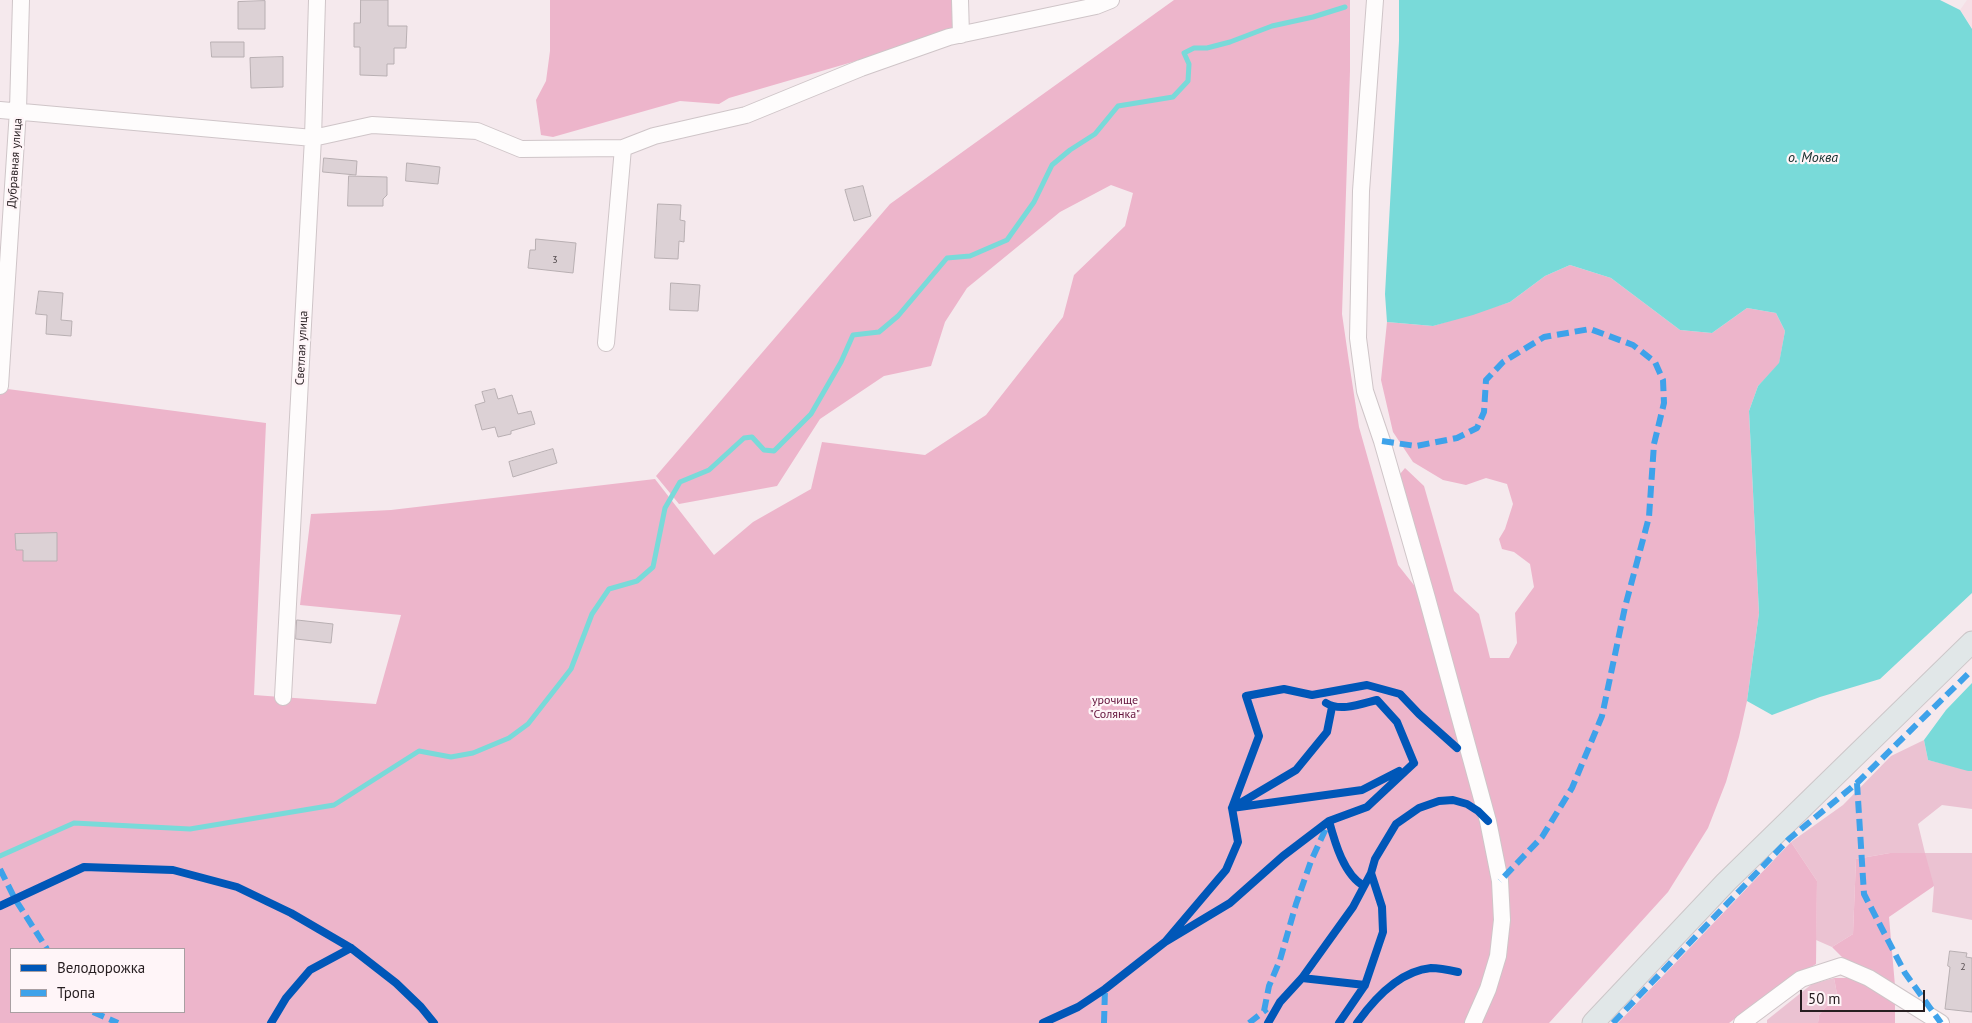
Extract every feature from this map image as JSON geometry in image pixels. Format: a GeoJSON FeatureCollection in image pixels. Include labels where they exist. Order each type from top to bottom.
{"type":"FeatureCollection","features":[{"type":"Feature","properties":{"kind":"main road"},"geometry":{"type":"LineString","coordinates":[[1593,1023],[1726,882],[1972,642]]}},
{"type":"Feature","properties":{"kind":"street","name":"Дубравная улица"},"geometry":{"type":"LineString","coordinates":[[0,386],[18,110],[21,0]]}},
{"type":"Feature","properties":{"kind":"street","name":"Светлая улица"},"geometry":{"type":"LineString","coordinates":[[283,697],[313,138],[316,0]]}},
{"type":"Feature","properties":{"kind":"street"},"geometry":{"type":"LineString","coordinates":[[955,36],[960,0]]}},
{"type":"Feature","properties":{"kind":"street"},"geometry":{"type":"LineString","coordinates":[[0,110],[18,110],[313,138],[372,125],[477,131],[521,149],[623,148],[654,136],[746,115],[861,68],[955,36],[1096,6],[1111,0]]}},
{"type":"Feature","properties":{"kind":"street"},"geometry":{"type":"LineString","coordinates":[[1375,0],[1361,191],[1358,338],[1365,391],[1382,442],[1466,737],[1488,821],[1500,881],[1502,920],[1498,956],[1488,989],[1473,1023]]}},
{"type":"Feature","properties":{"kind":"street"},"geometry":{"type":"LineString","coordinates":[[606,343],[623,148]]}},
{"type":"Feature","properties":{"kind":"street"},"geometry":{"type":"LineString","coordinates":[[1742,1023],[1801,979],[1841,966],[1869,978],[1941,1023]]}},
{"type":"Feature","properties":{"kind":"shaded area"},"geometry":{"type":"Polygon","coordinates":[[[1967,0],[1972,0],[1972,28],[1960,10],[1967,0]]]}},
{"type":"Feature","properties":{"kind":"shaded area"},"geometry":{"type":"Polygon","coordinates":[[[1924,740],[1928,760],[1972,771],[1972,809],[1942,805],[1918,824],[1925,853],[1972,853],[1972,920],[1932,912],[1934,886],[1890,853],[1856,859],[1853,934],[1832,947],[1816,940],[1817,881],[1791,842],[1843,805],[1891,756],[1924,740]]]}},
{"type":"Feature","properties":{"kind":"shaded area"},"geometry":{"type":"Polygon","coordinates":[[[1834,978],[1837,994],[1819,1015],[1818,1023],[1767,1023],[1767,1020],[1812,984],[1834,978]]]}},
{"type":"Feature","properties":{"kind":"green space"},"geometry":{"type":"Polygon","coordinates":[[[550,0],[951,0],[956,13],[956,20],[952,33],[729,98],[719,104],[680,101],[553,137],[541,135],[536,100],[546,81],[550,51],[550,0]]]}},
{"type":"Feature","properties":{"kind":"green space","name":"урочище \"Солянка\""},"geometry":{"type":"Polygon","coordinates":[[[1174,0],[1350,0],[1350,71],[1342,314],[1359,427],[1398,565],[1440,618],[1400,474],[1405,468],[1424,486],[1454,591],[1479,614],[1490,658],[1509,658],[1517,643],[1515,613],[1534,587],[1530,564],[1514,552],[1502,549],[1499,539],[1505,529],[1513,504],[1507,484],[1486,478],[1466,485],[1443,480],[1413,462],[1393,432],[1381,380],[1387,322],[1433,326],[1510,302],[1545,276],[1570,265],[1611,278],[1680,330],[1712,333],[1747,308],[1776,313],[1785,331],[1779,364],[1758,386],[1749,411],[1759,613],[1747,701],[1726,782],[1708,828],[1668,892],[1549,1023],[0,1023],[0,388],[266,423],[254,695],[376,704],[401,615],[300,605],[311,514],[391,510],[655,479],[714,555],[753,522],[811,489],[822,442],[925,455],[986,415],[1063,317],[1074,275],[1125,226],[1133,193],[1111,185],[1060,212],[967,288],[945,322],[931,366],[884,376],[820,419],[777,486],[679,504],[656,476],[890,204],[1174,0]]]}},
{"type":"Feature","properties":{"kind":"green space"},"geometry":{"type":"Polygon","coordinates":[[[1791,842],[1817,881],[1816,964],[1768,994],[1729,1023],[1618,1023],[1791,842]]]}},
{"type":"Feature","properties":{"kind":"green space"},"geometry":{"type":"Polygon","coordinates":[[[1890,853],[1925,853],[1934,886],[1889,917],[1895,986],[1846,961],[1832,947],[1853,934],[1856,859],[1890,853]]]}},
{"type":"Feature","properties":{"kind":"green space"},"geometry":{"type":"Polygon","coordinates":[[[1834,978],[1851,978],[1895,1001],[1895,1023],[1818,1023],[1819,1015],[1837,994],[1834,978]]]}},
{"type":"Feature","properties":{"kind":"water","name":"о. Моква"},"geometry":{"type":"Polygon","coordinates":[[[1399,0],[1940,0],[1960,10],[1972,29],[1972,593],[1880,679],[1820,697],[1772,715],[1747,701],[1759,613],[1749,411],[1758,386],[1779,363],[1785,331],[1776,313],[1747,308],[1712,333],[1680,330],[1611,278],[1570,265],[1545,276],[1510,302],[1473,315],[1433,326],[1387,322],[1385,294],[1399,41],[1399,0]]]}},
{"type":"Feature","properties":{"kind":"water"},"geometry":{"type":"Polygon","coordinates":[[[1972,683],[1972,771],[1928,760],[1924,740],[1946,710],[1972,683]]]}},
{"type":"Feature","properties":{"kind":"building"},"geometry":{"type":"Polygon","coordinates":[[[361,0],[388,0],[388,26],[407,26],[406,48],[394,48],[394,64],[387,64],[387,76],[360,75],[360,47],[354,47],[354,23],[360,23],[361,0]]]}},
{"type":"Feature","properties":{"kind":"building"},"geometry":{"type":"Polygon","coordinates":[[[265,1],[265,29],[238,29],[238,2],[265,1]]]}},
{"type":"Feature","properties":{"kind":"building"},"geometry":{"type":"Polygon","coordinates":[[[211,42],[244,42],[244,57],[212,57],[211,42]]]}},
{"type":"Feature","properties":{"kind":"building"},"geometry":{"type":"Polygon","coordinates":[[[283,57],[283,87],[251,88],[250,58],[283,57]]]}},
{"type":"Feature","properties":{"kind":"building"},"geometry":{"type":"Polygon","coordinates":[[[324,158],[357,161],[356,175],[323,172],[324,158]]]}},
{"type":"Feature","properties":{"kind":"building"},"geometry":{"type":"Polygon","coordinates":[[[407,163],[440,167],[438,184],[406,181],[407,163]]]}},
{"type":"Feature","properties":{"kind":"building"},"geometry":{"type":"Polygon","coordinates":[[[349,176],[387,177],[387,195],[383,199],[383,206],[348,206],[349,176]]]}},
{"type":"Feature","properties":{"kind":"building"},"geometry":{"type":"Polygon","coordinates":[[[863,186],[871,216],[854,221],[845,190],[863,186]]]}},
{"type":"Feature","properties":{"kind":"building"},"geometry":{"type":"Polygon","coordinates":[[[658,204],[681,205],[680,220],[685,221],[684,242],[679,241],[678,259],[655,258],[658,204]]]}},
{"type":"Feature","properties":{"kind":"building"},"geometry":{"type":"Polygon","coordinates":[[[536,239],[576,243],[573,273],[528,268],[530,250],[535,250],[536,239]]]}},
{"type":"Feature","properties":{"kind":"building"},"geometry":{"type":"Polygon","coordinates":[[[671,283],[700,285],[698,311],[670,310],[671,283]]]}},
{"type":"Feature","properties":{"kind":"building"},"geometry":{"type":"Polygon","coordinates":[[[39,291],[63,293],[61,320],[72,321],[71,336],[46,334],[47,315],[36,314],[39,291]]]}},
{"type":"Feature","properties":{"kind":"building"},"geometry":{"type":"Polygon","coordinates":[[[495,389],[498,399],[512,395],[518,414],[531,411],[535,424],[498,437],[495,427],[482,430],[475,405],[485,402],[482,392],[495,389]]]}},
{"type":"Feature","properties":{"kind":"building"},"geometry":{"type":"Polygon","coordinates":[[[553,449],[557,463],[513,477],[509,462],[553,449]]]}},
{"type":"Feature","properties":{"kind":"building"},"geometry":{"type":"Polygon","coordinates":[[[57,533],[57,561],[23,561],[23,550],[16,550],[15,534],[57,533]]]}},
{"type":"Feature","properties":{"kind":"building"},"geometry":{"type":"Polygon","coordinates":[[[297,620],[333,624],[331,643],[296,639],[297,620]]]}},
{"type":"Feature","properties":{"kind":"building"},"geometry":{"type":"Polygon","coordinates":[[[1950,951],[1967,953],[1966,957],[1972,958],[1972,1012],[1945,1009],[1950,951]]]}},
{"type":"Feature","properties":{"kind":"waterway"},"geometry":{"type":"LineString","coordinates":[[0,856],[74,823],[190,829],[334,805],[419,751],[451,757],[473,753],[509,738],[528,724],[571,669],[592,614],[609,589],[637,581],[653,567],[665,508],[680,482],[709,470],[744,438],[752,437],[764,450],[774,451],[811,414],[841,362],[853,335],[879,332],[898,316],[947,258],[970,256],[1007,240],[1034,202],[1052,165],[1070,150],[1095,134],[1118,106],[1173,97],[1188,81],[1189,64],[1184,53],[1194,48],[1207,48],[1230,42],[1272,26],[1313,17],[1345,7]]}},
{"type":"Feature","properties":{"kind":"marked path"},"geometry":{"type":"LineString","coordinates":[[1382,441],[1416,446],[1457,438],[1477,428],[1484,412],[1486,380],[1503,362],[1544,337],[1590,329],[1633,345],[1655,362],[1663,380],[1664,403],[1654,444],[1649,517],[1625,607],[1602,716],[1572,788],[1542,837],[1500,881]]}},
{"type":"Feature","properties":{"kind":"marked path"},"geometry":{"type":"LineString","coordinates":[[1613,1023],[1789,839],[1857,783],[1972,670]]}},
{"type":"Feature","properties":{"kind":"marked path"},"geometry":{"type":"LineString","coordinates":[[1857,783],[1864,894],[1905,973],[1941,1023]]}},
{"type":"Feature","properties":{"kind":"marked path"},"geometry":{"type":"LineString","coordinates":[[1264,1011],[1269,986],[1280,960],[1296,904],[1311,861],[1327,826]]}},
{"type":"Feature","properties":{"kind":"marked path"},"geometry":{"type":"LineString","coordinates":[[0,869],[15,899],[46,948]]}},
{"type":"Feature","properties":{"kind":"marked path"},"geometry":{"type":"LineString","coordinates":[[1104,1023],[1105,989]]}},
{"type":"Feature","properties":{"kind":"marked path"},"geometry":{"type":"LineString","coordinates":[[1249,1023],[1267,1009]]}},
{"type":"Feature","properties":{"kind":"marked path"},"geometry":{"type":"LineString","coordinates":[[95,1013],[118,1023]]}},
{"type":"Feature","properties":{"kind":"cycle path"},"geometry":{"type":"LineString","coordinates":[[1165,942],[1226,870],[1238,842],[1232,808],[1259,736],[1246,696],[1284,689],[1312,695],[1367,685],[1400,694],[1457,748]]}},
{"type":"Feature","properties":{"kind":"cycle path"},"geometry":{"type":"LineString","coordinates":[[1326,703],[1332,706],[1344,707],[1377,700],[1397,722],[1414,763]]}},
{"type":"Feature","properties":{"kind":"cycle path"},"geometry":{"type":"LineString","coordinates":[[1332,707],[1327,732],[1296,770],[1232,808],[1362,790],[1399,771]]}},
{"type":"Feature","properties":{"kind":"cycle path"},"geometry":{"type":"LineString","coordinates":[[1043,1023],[1078,1007],[1105,989],[1165,942],[1230,903],[1283,856],[1329,821],[1367,807],[1414,763]]}},
{"type":"Feature","properties":{"kind":"cycle path"},"geometry":{"type":"LineString","coordinates":[[1339,1023],[1365,985],[1383,932],[1382,907],[1371,873],[1375,859],[1396,824],[1419,808],[1439,801],[1453,800],[1467,804],[1488,821]]}},
{"type":"Feature","properties":{"kind":"cycle path"},"geometry":{"type":"LineString","coordinates":[[1329,821],[1341,858],[1351,874],[1364,886]]}},
{"type":"Feature","properties":{"kind":"cycle path"},"geometry":{"type":"LineString","coordinates":[[0,906],[84,867],[173,870],[237,887],[291,913],[351,948],[396,983],[421,1007],[434,1023]]}},
{"type":"Feature","properties":{"kind":"cycle path"},"geometry":{"type":"LineString","coordinates":[[1268,1023],[1280,1002],[1302,978],[1353,907],[1371,873]]}},
{"type":"Feature","properties":{"kind":"cycle path"},"geometry":{"type":"LineString","coordinates":[[271,1023],[286,998],[310,970],[351,948]]}},
{"type":"Feature","properties":{"kind":"cycle path"},"geometry":{"type":"LineString","coordinates":[[1357,1023],[1380,996],[1398,980],[1409,974],[1431,968],[1458,972]]}},
{"type":"Feature","properties":{"kind":"cycle path"},"geometry":{"type":"LineString","coordinates":[[1302,978],[1365,985]]}}]}
